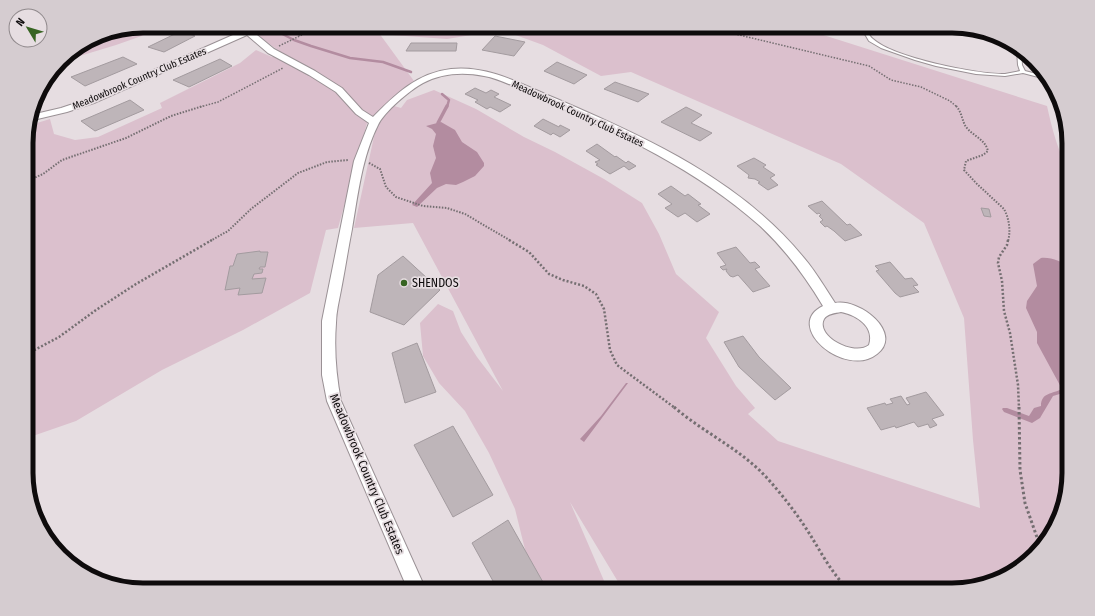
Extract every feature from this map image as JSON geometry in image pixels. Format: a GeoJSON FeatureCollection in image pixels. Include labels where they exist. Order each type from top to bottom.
{"type":"FeatureCollection","features":[{"type":"Feature","properties":{"kind":"street","name":"Meadowbrook Country Club Estates"},"geometry":{"type":"LineString","coordinates":[[37,116],[64,110],[91,101],[236,33]]}},
{"type":"Feature","properties":{"kind":"street","name":"Meadowbrook Country Club Estates"},"geometry":{"type":"LineString","coordinates":[[249,33],[271,51],[339,90],[359,112],[374,122]]}},
{"type":"Feature","properties":{"kind":"street","name":"Meadowbrook Country Club Estates"},"geometry":{"type":"LineString","coordinates":[[414,583],[334,401],[328,375],[329,322],[359,161],[374,122],[410,87],[440,74],[473,71],[493,74],[622,131],[712,183],[735,199],[796,256],[831,308]]}},
{"type":"Feature","properties":{"kind":"street"},"geometry":{"type":"LineString","coordinates":[[831,308],[850,309],[869,320],[875,327],[878,335],[878,343],[874,349],[868,354],[858,356],[849,355],[835,350],[823,341],[818,334],[816,320],[819,315],[831,308]]}},
{"type":"Feature","properties":{"kind":"lane"},"geometry":{"type":"LineString","coordinates":[[866,33],[871,41],[888,51],[919,60],[986,73],[1006,75],[1023,72],[1039,76]]}},
{"type":"Feature","properties":{"kind":"lane"},"geometry":{"type":"LineString","coordinates":[[1019,56],[1020,65],[1023,72]]}},
{"type":"Feature","properties":{"kind":"path"},"geometry":{"type":"LineString","coordinates":[[292,33],[301,36]]}},
{"type":"Feature","properties":{"kind":"path"},"geometry":{"type":"LineString","coordinates":[[291,40],[306,33]]}},
{"type":"Feature","properties":{"kind":"path"},"geometry":{"type":"LineString","coordinates":[[714,33],[735,34],[862,64],[880,72],[891,80],[921,87],[950,101],[958,109],[967,128],[984,140],[988,151],[983,155],[966,161],[964,167],[965,171],[970,177],[1004,209],[1007,214],[1009,224],[1010,234],[1007,245],[999,257],[998,263],[1002,280],[1004,311],[1016,366],[1020,421],[1020,470],[1025,503],[1038,541]]}},
{"type":"Feature","properties":{"kind":"path"},"geometry":{"type":"LineString","coordinates":[[33,180],[39,177],[62,160],[126,138],[171,116],[218,102],[247,86],[294,64]]}},
{"type":"Feature","properties":{"kind":"path"},"geometry":{"type":"LineString","coordinates":[[33,351],[59,337],[96,310],[136,284],[228,231],[251,209],[287,180],[331,161],[359,161],[378,167],[382,172],[388,190],[396,197],[423,206],[447,208],[465,214],[529,252],[547,273],[560,280],[576,282],[586,286],[594,292],[601,301],[604,309],[608,329],[609,346],[617,365],[666,400],[697,426],[745,457],[760,470],[776,488],[804,525],[815,541],[832,574],[842,583]]}},
{"type":"Feature","properties":{"kind":"shaded area"},"geometry":{"type":"Polygon","coordinates":[[[150,33],[73,58],[94,44],[108,39],[129,34],[150,33]]]}},
{"type":"Feature","properties":{"kind":"shaded area"},"geometry":{"type":"Polygon","coordinates":[[[256,33],[379,33],[414,81],[367,123],[338,228],[326,230],[310,293],[243,330],[162,370],[76,421],[33,436],[33,143],[35,124],[50,119],[54,134],[75,140],[98,137],[162,108],[160,103],[240,63],[256,50],[272,57],[282,53],[256,33]]]}},
{"type":"Feature","properties":{"kind":"shaded area"},"geometry":{"type":"Polygon","coordinates":[[[387,33],[484,33],[447,39],[392,35],[387,33]]]}},
{"type":"Feature","properties":{"kind":"shaded area"},"geometry":{"type":"Polygon","coordinates":[[[510,33],[817,33],[1047,106],[1062,156],[1062,480],[1060,494],[1051,522],[1035,546],[1025,556],[1001,572],[973,581],[959,583],[619,583],[570,502],[605,583],[533,583],[515,509],[489,453],[465,411],[439,383],[423,356],[420,323],[438,304],[453,311],[461,332],[477,357],[503,391],[413,223],[354,228],[377,123],[394,106],[401,108],[407,100],[434,90],[476,109],[524,137],[604,179],[642,203],[659,234],[676,274],[719,312],[706,338],[736,386],[755,408],[748,414],[778,441],[980,508],[973,440],[964,318],[924,223],[841,164],[631,72],[601,76],[543,45],[510,33]]]}},
{"type":"Feature","properties":{"kind":"shaded area"},"geometry":{"type":"Polygon","coordinates":[[[441,122],[455,130],[462,142],[477,152],[484,163],[484,166],[475,176],[463,182],[456,185],[446,184],[437,188],[417,207],[412,205],[432,183],[430,173],[436,158],[433,146],[436,134],[432,129],[426,126],[441,122]]]}},
{"type":"Feature","properties":{"kind":"shaded area"},"geometry":{"type":"Polygon","coordinates":[[[1041,258],[1048,258],[1062,263],[1062,389],[1037,343],[1037,332],[1026,308],[1027,301],[1037,286],[1033,264],[1041,258]]]}},
{"type":"Feature","properties":{"kind":"shaded area"},"geometry":{"type":"Polygon","coordinates":[[[626,383],[628,383],[584,442],[580,439],[601,416],[626,383]]]}},
{"type":"Feature","properties":{"kind":"shaded area"},"geometry":{"type":"Polygon","coordinates":[[[1062,389],[1062,393],[1053,396],[1040,418],[1032,423],[1004,412],[1002,409],[1007,408],[1029,416],[1034,408],[1041,406],[1043,398],[1048,394],[1062,389]]]}},
{"type":"Feature","properties":{"kind":"building"},"geometry":{"type":"Polygon","coordinates":[[[177,33],[187,33],[195,36],[164,52],[148,47],[177,33]]]}},
{"type":"Feature","properties":{"kind":"building"},"geometry":{"type":"Polygon","coordinates":[[[495,36],[525,42],[514,56],[482,50],[495,36]]]}},
{"type":"Feature","properties":{"kind":"building"},"geometry":{"type":"Polygon","coordinates":[[[411,43],[457,43],[456,51],[406,51],[411,43]]]}},
{"type":"Feature","properties":{"kind":"building"},"geometry":{"type":"Polygon","coordinates":[[[123,57],[137,64],[85,86],[71,77],[123,57]]]}},
{"type":"Feature","properties":{"kind":"building"},"geometry":{"type":"Polygon","coordinates":[[[220,59],[232,66],[189,87],[173,80],[220,59]]]}},
{"type":"Feature","properties":{"kind":"building"},"geometry":{"type":"Polygon","coordinates":[[[557,62],[587,75],[574,84],[544,71],[557,62]]]}},
{"type":"Feature","properties":{"kind":"building"},"geometry":{"type":"Polygon","coordinates":[[[615,82],[649,94],[638,102],[604,89],[615,82]]]}},
{"type":"Feature","properties":{"kind":"building"},"geometry":{"type":"Polygon","coordinates":[[[475,88],[486,93],[491,90],[499,94],[494,97],[511,105],[500,112],[490,107],[487,109],[475,102],[478,100],[465,94],[475,88]]]}},
{"type":"Feature","properties":{"kind":"building"},"geometry":{"type":"Polygon","coordinates":[[[130,100],[144,110],[95,131],[81,121],[130,100]]]}},
{"type":"Feature","properties":{"kind":"building"},"geometry":{"type":"Polygon","coordinates":[[[686,107],[702,115],[691,123],[712,133],[700,141],[661,122],[686,107]]]}},
{"type":"Feature","properties":{"kind":"building"},"geometry":{"type":"Polygon","coordinates":[[[543,119],[559,127],[560,125],[570,130],[560,137],[553,133],[551,135],[534,126],[543,119]]]}},
{"type":"Feature","properties":{"kind":"building"},"geometry":{"type":"Polygon","coordinates":[[[597,144],[615,157],[616,156],[626,163],[628,161],[636,166],[629,170],[624,166],[610,174],[596,165],[598,164],[595,162],[600,160],[586,151],[597,144]]]}},
{"type":"Feature","properties":{"kind":"building"},"geometry":{"type":"Polygon","coordinates":[[[754,158],[766,165],[763,167],[775,175],[770,178],[778,185],[768,190],[755,179],[748,178],[749,175],[737,166],[754,158]]]}},
{"type":"Feature","properties":{"kind":"building"},"geometry":{"type":"Polygon","coordinates":[[[671,186],[685,196],[688,194],[701,204],[698,205],[710,214],[697,222],[685,213],[678,217],[665,208],[672,204],[658,194],[671,186]]]}},
{"type":"Feature","properties":{"kind":"building"},"geometry":{"type":"Polygon","coordinates":[[[822,201],[847,225],[850,224],[862,235],[845,241],[827,226],[825,227],[820,222],[823,220],[819,216],[821,215],[819,213],[817,214],[808,206],[822,201]]]}},
{"type":"Feature","properties":{"kind":"building"},"geometry":{"type":"Polygon","coordinates":[[[981,208],[989,209],[991,217],[984,216],[981,208]]]}},
{"type":"Feature","properties":{"kind":"building"},"geometry":{"type":"Polygon","coordinates":[[[736,247],[750,263],[755,262],[760,267],[755,269],[770,286],[753,292],[738,275],[733,277],[730,276],[726,271],[727,269],[723,270],[720,267],[726,265],[717,253],[736,247]]]}},
{"type":"Feature","properties":{"kind":"building"},"geometry":{"type":"Polygon","coordinates":[[[260,251],[268,252],[265,267],[260,267],[259,269],[263,269],[262,273],[254,274],[252,279],[266,278],[262,293],[238,295],[240,288],[225,290],[230,266],[233,266],[237,254],[260,251]]]}},
{"type":"Feature","properties":{"kind":"building","name":"SHENDOS"},"geometry":{"type":"Polygon","coordinates":[[[403,256],[440,290],[404,325],[370,312],[378,275],[403,256]]]}},
{"type":"Feature","properties":{"kind":"building"},"geometry":{"type":"Polygon","coordinates":[[[890,262],[905,279],[912,278],[918,285],[913,286],[919,292],[900,297],[895,293],[876,271],[879,270],[875,266],[890,262]]]}},
{"type":"Feature","properties":{"kind":"building"},"geometry":{"type":"Polygon","coordinates":[[[743,336],[759,357],[791,388],[775,400],[739,367],[724,342],[743,336]]]}},
{"type":"Feature","properties":{"kind":"building"},"geometry":{"type":"Polygon","coordinates":[[[417,343],[436,392],[405,403],[392,353],[417,343]]]}},
{"type":"Feature","properties":{"kind":"building"},"geometry":{"type":"Polygon","coordinates":[[[926,392],[944,415],[932,419],[937,425],[930,428],[928,424],[918,427],[914,422],[896,428],[895,426],[881,430],[867,408],[885,403],[886,405],[893,403],[890,399],[901,396],[907,405],[910,404],[906,398],[926,392]]]}},
{"type":"Feature","properties":{"kind":"building"},"geometry":{"type":"Polygon","coordinates":[[[453,426],[493,495],[453,517],[414,445],[453,426]]]}},
{"type":"Feature","properties":{"kind":"building"},"geometry":{"type":"Polygon","coordinates":[[[508,520],[543,583],[494,583],[472,543],[508,520]]]}},
{"type":"Feature","properties":{"kind":"waterway"},"geometry":{"type":"LineString","coordinates":[[280,33],[294,40],[350,58],[383,62],[411,72]]}},
{"type":"Feature","properties":{"kind":"waterway"},"geometry":{"type":"LineString","coordinates":[[442,94],[449,100],[447,107]]}},
{"type":"Feature","properties":{"kind":"waterway"},"geometry":{"type":"LineString","coordinates":[[438,123],[447,106]]}},
{"type":"Feature","properties":{"kind":"place","name":"SHENDOS"},"geometry":{"type":"Point","coordinates":[404,283]}}]}
